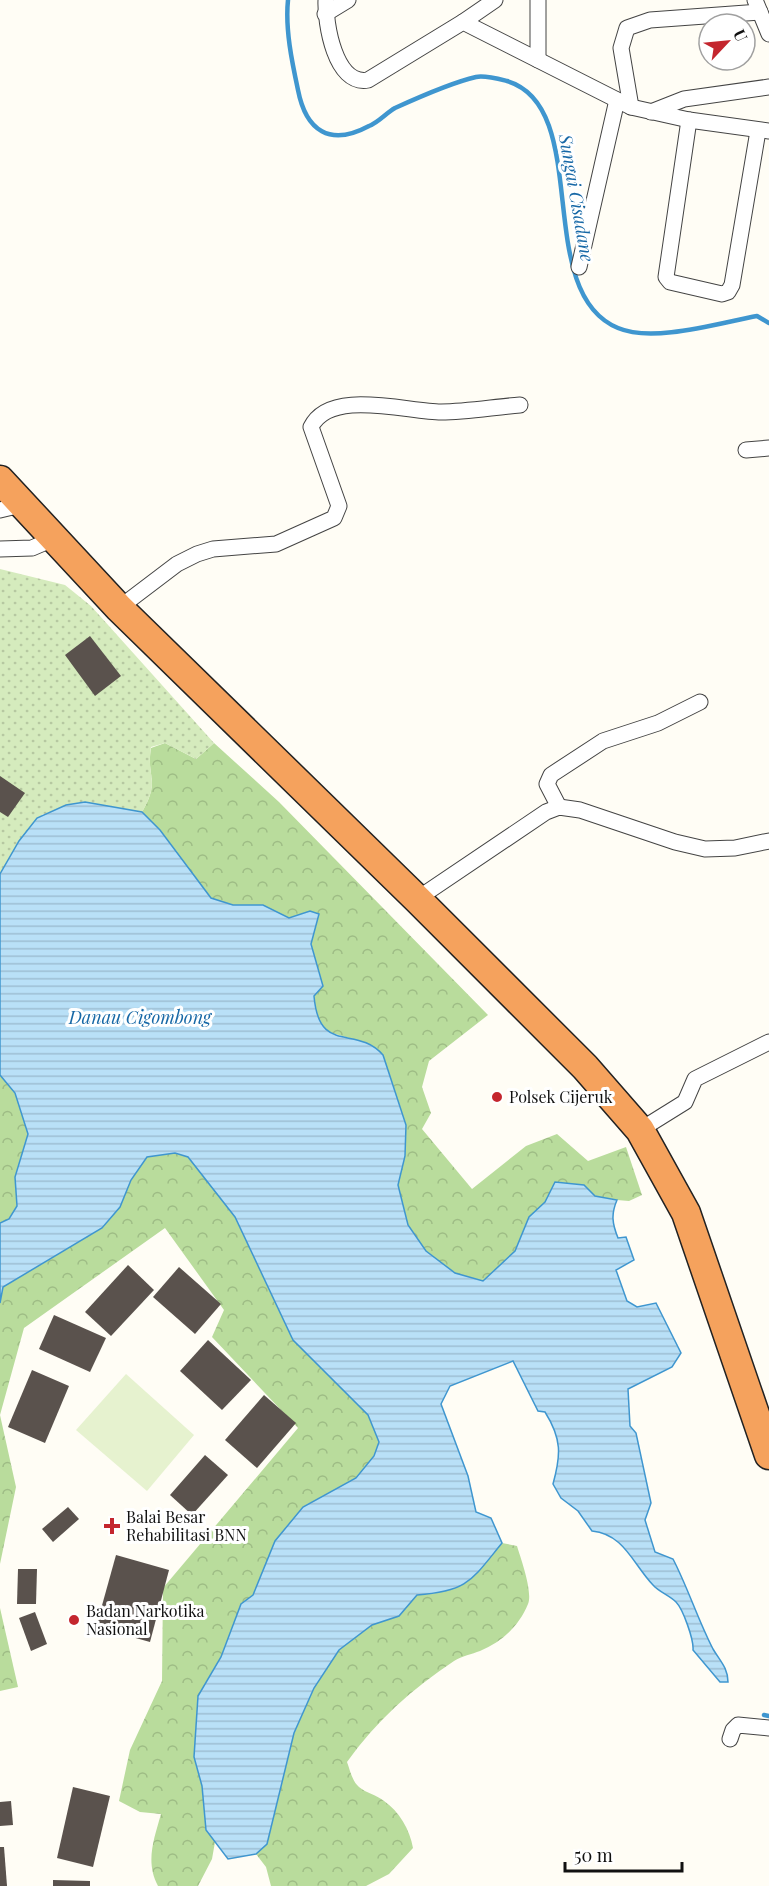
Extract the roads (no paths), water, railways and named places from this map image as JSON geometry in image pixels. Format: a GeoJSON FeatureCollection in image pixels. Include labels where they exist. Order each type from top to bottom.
{"type":"FeatureCollection","features":[{"type":"Feature","properties":{"kind":"highway"},"geometry":{"type":"LineString","coordinates":[[0,480],[10,508],[53,539],[119,608],[585,1067],[640,1130],[686,1213],[769,1455]]}},
{"type":"Feature","properties":{"kind":"street"},"geometry":{"type":"LineString","coordinates":[[348,0],[325,7],[341,67],[350,77],[362,81],[434,42],[495,0]]}},
{"type":"Feature","properties":{"kind":"street"},"geometry":{"type":"LineString","coordinates":[[538,0],[538,60]]}},
{"type":"Feature","properties":{"kind":"street"},"geometry":{"type":"LineString","coordinates":[[579,267],[624,103],[621,48],[627,28],[650,21],[758,6],[769,34]]}},
{"type":"Feature","properties":{"kind":"street"},"geometry":{"type":"LineString","coordinates":[[463,22],[624,103],[688,120],[764,131],[732,285],[728,292],[722,294],[670,282],[666,277],[688,120]]}},
{"type":"Feature","properties":{"kind":"street"},"geometry":{"type":"LineString","coordinates":[[651,112],[684,99],[769,87]]}},
{"type":"Feature","properties":{"kind":"street"},"geometry":{"type":"LineString","coordinates":[[119,608],[177,564],[197,554],[213,549],[276,544],[334,518],[339,506],[311,427],[316,417],[323,412],[363,405],[435,412],[520,405]]}},
{"type":"Feature","properties":{"kind":"street"},"geometry":{"type":"LineString","coordinates":[[746,450],[769,448]]}},
{"type":"Feature","properties":{"kind":"street"},"geometry":{"type":"LineString","coordinates":[[0,549],[32,548],[53,539]]}},
{"type":"Feature","properties":{"kind":"street"},"geometry":{"type":"LineString","coordinates":[[559,807],[547,784],[551,775],[603,741],[658,723],[700,702]]}},
{"type":"Feature","properties":{"kind":"street"},"geometry":{"type":"LineString","coordinates":[[417,899],[546,812],[559,807],[580,810],[698,847],[735,848],[769,841]]}},
{"type":"Feature","properties":{"kind":"street"},"geometry":{"type":"LineString","coordinates":[[640,1130],[685,1102],[695,1079],[769,1042]]}},
{"type":"Feature","properties":{"kind":"street"},"geometry":{"type":"LineString","coordinates":[[730,1739],[733,1730],[738,1725],[769,1728]]}},
{"type":"Feature","properties":{"kind":"water","name":"Danau Cigombong"},"geometry":{"type":"Polygon","coordinates":[[[85,802],[142,812],[160,830],[211,898],[233,905],[263,905],[289,918],[310,911],[319,914],[311,944],[323,986],[314,996],[317,1014],[323,1026],[331,1033],[362,1041],[383,1055],[406,1125],[405,1156],[398,1185],[408,1225],[426,1251],[455,1273],[483,1281],[515,1251],[529,1217],[545,1202],[555,1182],[584,1185],[595,1196],[617,1200],[613,1214],[614,1228],[618,1238],[626,1237],[634,1260],[616,1270],[627,1301],[637,1307],[656,1303],[681,1353],[672,1367],[628,1389],[630,1426],[636,1433],[651,1503],[645,1520],[655,1552],[673,1559],[713,1649],[725,1669],[728,1682],[720,1682],[693,1650],[688,1625],[676,1602],[653,1585],[620,1544],[603,1533],[592,1531],[578,1511],[561,1498],[553,1484],[558,1464],[555,1431],[545,1412],[538,1411],[513,1361],[450,1386],[441,1404],[468,1476],[476,1512],[491,1518],[502,1543],[483,1567],[467,1582],[447,1591],[417,1595],[399,1616],[372,1625],[339,1650],[314,1688],[294,1733],[267,1844],[256,1854],[228,1859],[206,1830],[202,1786],[194,1757],[198,1696],[221,1657],[241,1604],[253,1595],[275,1541],[303,1507],[356,1478],[374,1456],[379,1442],[368,1415],[293,1340],[235,1217],[188,1157],[175,1153],[147,1157],[131,1180],[120,1207],[102,1228],[3,1287],[0,1303],[0,1223],[9,1219],[17,1206],[15,1177],[28,1134],[15,1093],[0,1075],[0,874],[19,841],[37,818],[66,805],[85,802]]]}},
{"type":"Feature","properties":{"kind":"waterway","name":"Sungai Cisadane"},"geometry":{"type":"LineString","coordinates":[[288,0],[288,34],[298,90],[307,116],[322,131],[332,135],[355,132],[373,124],[395,108],[467,79],[483,76],[507,81],[533,98],[549,126],[576,278],[592,308],[618,328],[632,332],[667,333],[757,316],[769,323]]}},
{"type":"Feature","properties":{"kind":"waterway"},"geometry":{"type":"LineString","coordinates":[[764,1715],[769,1716]]}},
{"type":"Feature","properties":{"kind":"place","name":"Polsek Cijeruk"},"geometry":{"type":"Point","coordinates":[497,1097]}},
{"type":"Feature","properties":{"kind":"place","name":"Balai Besar Rehabilitasi BNN"},"geometry":{"type":"Point","coordinates":[112,1526]}},
{"type":"Feature","properties":{"kind":"place","name":"Badan Narkotika Nasional"},"geometry":{"type":"Point","coordinates":[74,1620]}}]}
